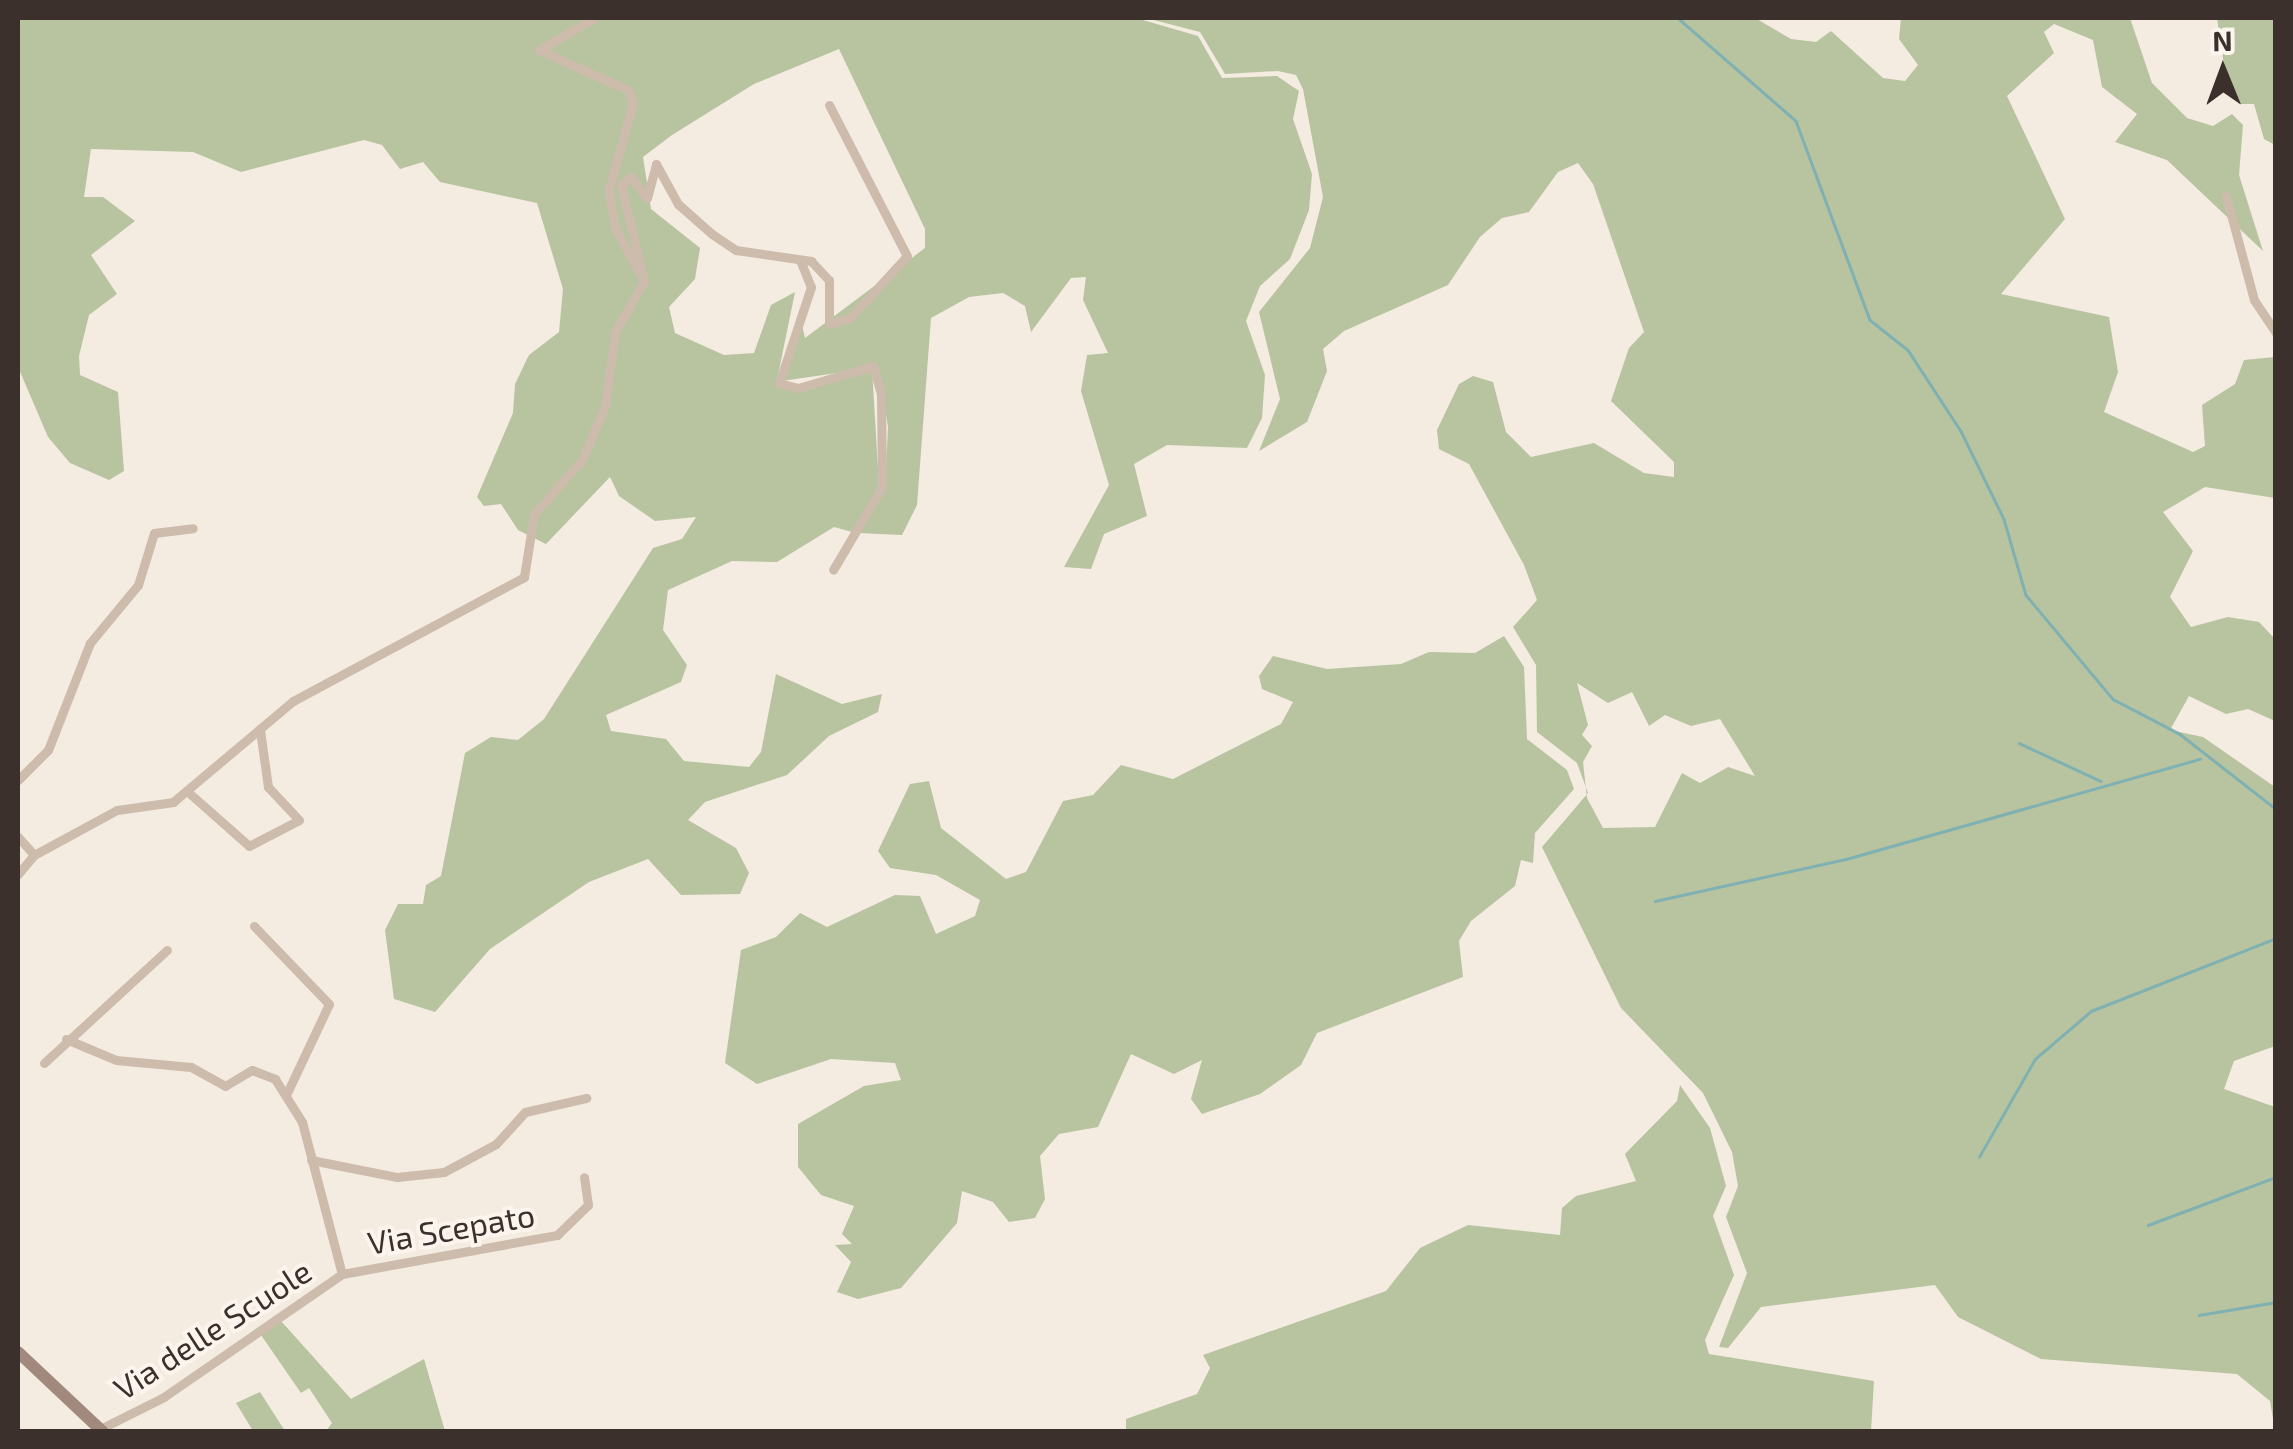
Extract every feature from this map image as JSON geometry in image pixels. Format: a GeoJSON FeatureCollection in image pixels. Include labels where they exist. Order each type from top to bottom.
{"type":"FeatureCollection","features":[{"type":"Feature","properties":{"kind":"street"},"geometry":{"type":"LineString","coordinates":[[594,18],[539,50],[628,90],[634,103],[609,189],[615,228],[644,282]]}},
{"type":"Feature","properties":{"kind":"street"},"geometry":{"type":"LineString","coordinates":[[18,874],[34,855],[117,810],[188,792],[260,730],[346,670],[520,581],[534,514],[582,460],[605,406],[614,332],[644,282],[621,185],[631,176],[646,198],[656,164],[678,204],[712,234],[736,250],[800,260],[829,280],[834,327],[906,256],[829,105]]}},
{"type":"Feature","properties":{"kind":"street"},"geometry":{"type":"LineString","coordinates":[[2226,196],[2254,300],[2276,333]]}},
{"type":"Feature","properties":{"kind":"street"},"geometry":{"type":"LineString","coordinates":[[800,260],[811,286],[779,383],[798,388],[873,366],[881,394],[882,487],[834,570]]}},
{"type":"Feature","properties":{"kind":"street"},"geometry":{"type":"LineString","coordinates":[[18,780],[48,750],[90,643],[138,584],[154,533],[193,528]]}},
{"type":"Feature","properties":{"kind":"street"},"geometry":{"type":"LineString","coordinates":[[188,792],[249,846],[298,820],[268,787],[260,730]]}},
{"type":"Feature","properties":{"kind":"street"},"geometry":{"type":"LineString","coordinates":[[18,838],[34,855]]}},
{"type":"Feature","properties":{"kind":"street"},"geometry":{"type":"LineString","coordinates":[[18,853],[25,864]]}},
{"type":"Feature","properties":{"kind":"street"},"geometry":{"type":"LineString","coordinates":[[66,1040],[116,1060],[191,1067],[225,1086],[266,1072],[286,1095],[329,1004],[254,926]]}},
{"type":"Feature","properties":{"kind":"street"},"geometry":{"type":"LineString","coordinates":[[44,1064],[166,950]]}},
{"type":"Feature","properties":{"kind":"street","name":"Via delle Scuole"},"geometry":{"type":"LineString","coordinates":[[101,1430],[164,1397],[342,1274],[310,1160],[286,1095]]}},
{"type":"Feature","properties":{"kind":"street"},"geometry":{"type":"LineString","coordinates":[[310,1160],[397,1177],[444,1172],[496,1144],[525,1112],[586,1098]]}},
{"type":"Feature","properties":{"kind":"street","name":"Via Scepato"},"geometry":{"type":"LineString","coordinates":[[342,1274],[556,1235],[588,1206],[584,1177]]}},
{"type":"Feature","properties":{"kind":"street"},"geometry":{"type":"LineString","coordinates":[[18,1352],[101,1430]]}},
{"type":"Feature","properties":{"kind":"green space"},"geometry":{"type":"Polygon","coordinates":[[[18,18],[1136,18],[1198,36],[1222,78],[1277,76],[1299,91],[1293,119],[1312,174],[1309,210],[1290,259],[1260,286],[1246,321],[1265,375],[1262,418],[1247,448],[1167,445],[1134,464],[1147,516],[1104,534],[1091,569],[1064,567],[1109,485],[1081,391],[1087,355],[1108,353],[1083,300],[1086,277],[1071,278],[1031,332],[1025,306],[1003,293],[969,297],[931,318],[917,505],[902,535],[858,533],[885,488],[888,427],[878,367],[782,381],[800,317],[805,338],[925,248],[925,229],[839,49],[754,84],[672,135],[643,157],[651,209],[700,248],[695,279],[669,307],[675,333],[724,355],[754,353],[771,305],[795,292],[776,385],[798,391],[872,368],[879,486],[852,532],[834,527],[777,562],[732,561],[668,590],[663,630],[687,665],[681,682],[606,715],[611,731],[666,739],[684,761],[749,767],[761,752],[776,674],[842,704],[882,694],[878,712],[829,736],[787,775],[705,802],[688,820],[736,848],[749,873],[740,894],[681,895],[648,859],[589,882],[490,949],[435,1012],[394,999],[385,930],[398,904],[423,904],[426,885],[441,876],[465,753],[491,737],[518,740],[544,719],[653,548],[682,539],[696,517],[655,521],[619,496],[610,477],[546,544],[518,530],[501,504],[484,506],[477,497],[513,413],[515,384],[529,355],[559,332],[563,289],[537,203],[440,182],[423,162],[400,169],[382,145],[364,140],[241,172],[193,152],[91,149],[84,197],[103,197],[135,221],[91,255],[117,294],[89,315],[79,356],[80,375],[118,392],[124,471],[109,480],[70,463],[48,437],[18,367],[18,18]]]}},
{"type":"Feature","properties":{"kind":"green space"},"geometry":{"type":"Polygon","coordinates":[[[1146,18],[1755,18],[1791,39],[1816,42],[1831,31],[1883,78],[1905,81],[1918,65],[1899,39],[1901,18],[2130,18],[2152,83],[2187,118],[2213,126],[2232,114],[2243,125],[2239,175],[2263,251],[2167,160],[2115,142],[2137,114],[2102,87],[2093,40],[2054,24],[2044,32],[2054,53],[2007,96],[2065,219],[2001,294],[2109,317],[2118,372],[2104,412],[2193,452],[2205,446],[2202,405],[2235,384],[2244,360],[2275,357],[2275,498],[2205,487],[2163,512],[2193,551],[2170,597],[2191,627],[2228,617],[2259,622],[2275,639],[2275,721],[2248,709],[2226,714],[2189,696],[2170,730],[2203,737],[2275,787],[2275,1046],[2234,1061],[2224,1089],[2275,1107],[2275,1431],[2270,1401],[2237,1374],[2041,1359],[1958,1317],[1935,1285],[1761,1307],[1728,1348],[1719,1347],[1747,1273],[1726,1217],[1738,1186],[1732,1152],[1703,1093],[1621,1008],[1542,847],[1587,795],[1603,828],[1655,827],[1682,773],[1700,783],[1728,767],[1755,776],[1720,719],[1691,726],[1665,715],[1649,726],[1632,692],[1608,703],[1577,683],[1588,725],[1582,735],[1592,746],[1583,762],[1586,787],[1577,763],[1537,732],[1536,665],[1513,627],[1537,600],[1524,565],[1469,464],[1439,449],[1437,430],[1459,384],[1473,376],[1493,382],[1506,432],[1531,457],[1594,443],[1644,473],[1674,477],[1674,462],[1611,401],[1629,348],[1644,332],[1593,184],[1578,163],[1558,172],[1529,212],[1502,218],[1480,237],[1448,285],[1344,331],[1323,349],[1327,371],[1307,422],[1259,451],[1280,399],[1259,312],[1310,248],[1323,197],[1303,89],[1296,75],[1278,71],[1225,74],[1200,32],[1146,18]]]}},
{"type":"Feature","properties":{"kind":"green space"},"geometry":{"type":"Polygon","coordinates":[[[2217,18],[2275,18],[2275,145],[2264,139],[2254,104],[2240,104],[2227,86],[2217,18]]]}},
{"type":"Feature","properties":{"kind":"green space"},"geometry":{"type":"Polygon","coordinates":[[[1504,636],[1524,667],[1527,739],[1567,770],[1574,789],[1535,833],[1533,863],[1521,860],[1515,886],[1471,921],[1459,941],[1463,977],[1317,1033],[1301,1065],[1260,1094],[1202,1114],[1191,1099],[1202,1060],[1174,1074],[1131,1054],[1098,1127],[1059,1134],[1040,1156],[1045,1199],[1035,1218],[1009,1222],[993,1202],[962,1191],[957,1223],[901,1288],[858,1299],[837,1292],[851,1262],[835,1245],[852,1244],[842,1234],[854,1206],[821,1195],[798,1167],[798,1124],[864,1086],[901,1080],[895,1063],[831,1059],[757,1084],[725,1063],[741,950],[776,937],[800,913],[827,927],[895,895],[920,896],[936,934],[975,916],[980,900],[936,875],[890,868],[878,851],[910,784],[929,781],[941,828],[1006,879],[1026,872],[1063,801],[1093,795],[1121,765],[1173,779],[1281,724],[1293,702],[1262,689],[1259,676],[1273,656],[1327,669],[1401,664],[1429,652],[1475,653],[1504,636]]]}},
{"type":"Feature","properties":{"kind":"green space"},"geometry":{"type":"Polygon","coordinates":[[[1680,1085],[1710,1128],[1726,1186],[1713,1216],[1734,1275],[1705,1340],[1709,1354],[1874,1381],[1871,1431],[1126,1431],[1126,1419],[1197,1394],[1210,1368],[1203,1355],[1386,1291],[1420,1248],[1468,1225],[1560,1235],[1562,1208],[1576,1196],[1636,1181],[1625,1154],[1677,1101],[1680,1085]]]}},
{"type":"Feature","properties":{"kind":"green space"},"geometry":{"type":"Polygon","coordinates":[[[281,1321],[351,1399],[424,1359],[445,1431],[326,1431],[332,1423],[309,1388],[301,1393],[261,1335],[281,1321]]]}},
{"type":"Feature","properties":{"kind":"green space"},"geometry":{"type":"Polygon","coordinates":[[[260,1392],[285,1431],[253,1431],[236,1403],[260,1392]]]}},
{"type":"Feature","properties":{"kind":"waterway"},"geometry":{"type":"LineString","coordinates":[[1678,18],[1796,121],[1870,320],[1908,350],[1961,431],[2004,519],[2026,595],[2113,699],[2180,734],[2276,809]]}},
{"type":"Feature","properties":{"kind":"waterway"},"geometry":{"type":"LineString","coordinates":[[2019,743],[2101,781]]}},
{"type":"Feature","properties":{"kind":"waterway"},"geometry":{"type":"LineString","coordinates":[[1655,901],[1846,859],[2200,759]]}},
{"type":"Feature","properties":{"kind":"waterway"},"geometry":{"type":"LineString","coordinates":[[1979,1157],[2035,1059],[2091,1011],[2276,938]]}},
{"type":"Feature","properties":{"kind":"waterway"},"geometry":{"type":"LineString","coordinates":[[2148,1225],[2276,1177]]}},
{"type":"Feature","properties":{"kind":"waterway"},"geometry":{"type":"LineString","coordinates":[[2199,1315],[2276,1302]]}}]}
